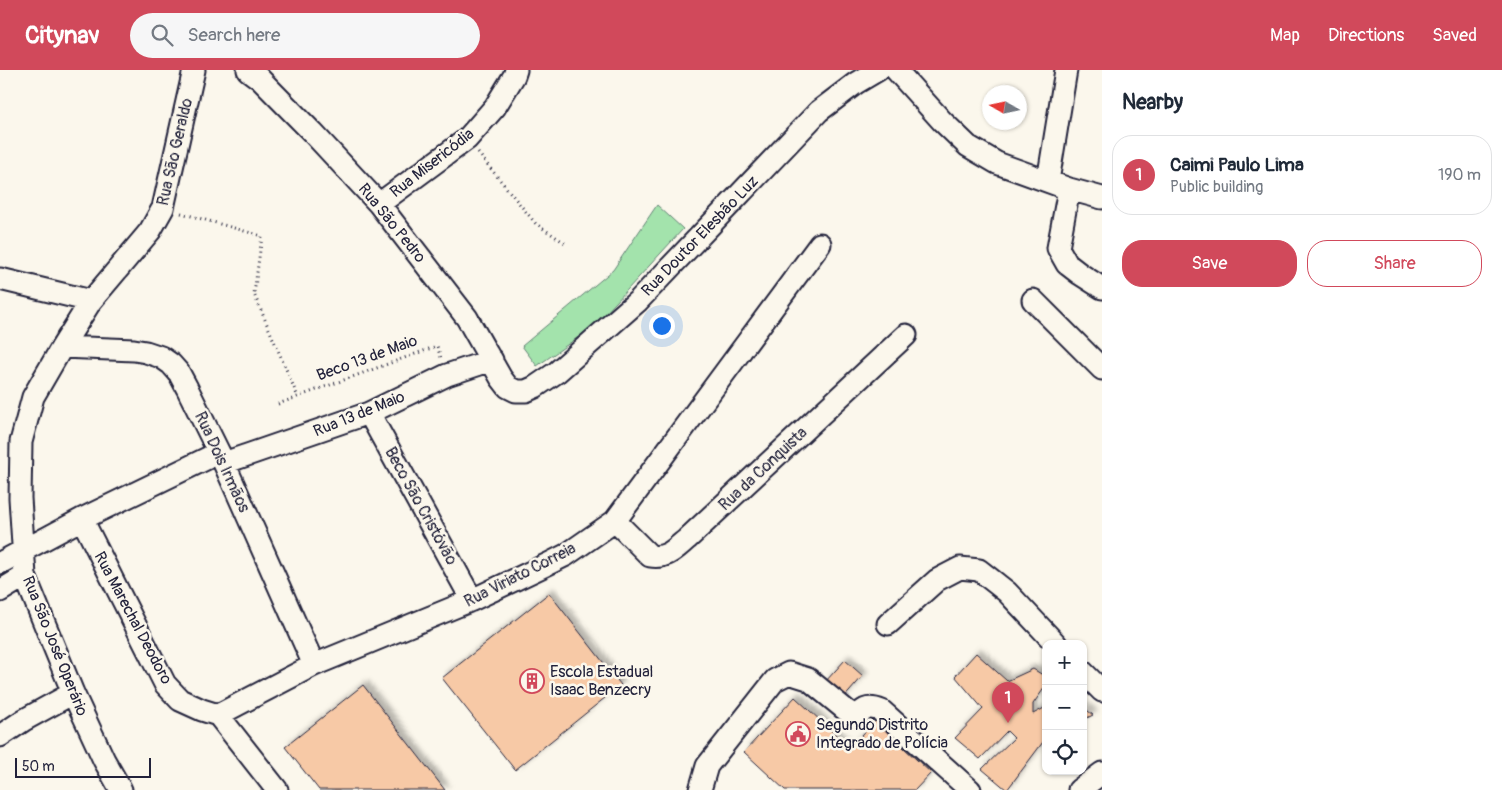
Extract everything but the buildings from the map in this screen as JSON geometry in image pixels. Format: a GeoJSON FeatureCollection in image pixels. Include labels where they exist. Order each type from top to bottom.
{"type":"FeatureCollection","features":[{"type":"Feature","properties":{"kind":"street","name":"Rua São Geraldo"},"geometry":{"type":"LineString","coordinates":[[91,301],[150,231],[163,208],[194,70]]}},
{"type":"Feature","properties":{"kind":"street","name":"Rua São Pedro"},"geometry":{"type":"LineString","coordinates":[[248,70],[260,79],[314,132],[378,204],[468,318],[501,378],[508,387],[516,391]]}},
{"type":"Feature","properties":{"kind":"street","name":"Rua Misericódia"},"geometry":{"type":"LineString","coordinates":[[378,204],[467,139],[495,107],[516,70]]}},
{"type":"Feature","properties":{"kind":"street","name":"Rua Doutor Elesbão Luz"},"geometry":{"type":"LineString","coordinates":[[516,391],[526,391],[535,387],[557,372],[638,301],[819,111],[856,83],[878,70]]}},
{"type":"Feature","properties":{"kind":"street"},"geometry":{"type":"LineString","coordinates":[[896,70],[968,146],[997,163],[1069,189],[1102,198]]}},
{"type":"Feature","properties":{"kind":"street"},"geometry":{"type":"LineString","coordinates":[[1048,181],[1066,70]]}},
{"type":"Feature","properties":{"kind":"street"},"geometry":{"type":"LineString","coordinates":[[1069,189],[1058,248],[1067,264],[1102,288]]}},
{"type":"Feature","properties":{"kind":"street","name":"Rua Viriato Correia"},"geometry":{"type":"LineString","coordinates":[[218,715],[314,665],[472,600],[550,564],[615,521],[820,244]]}},
{"type":"Feature","properties":{"kind":"street"},"geometry":{"type":"LineString","coordinates":[[0,279],[91,301]]}},
{"type":"Feature","properties":{"kind":"street"},"geometry":{"type":"LineString","coordinates":[[1033,300],[1102,369]]}},
{"type":"Feature","properties":{"kind":"street","name":"Rua São José Operário"},"geometry":{"type":"LineString","coordinates":[[91,301],[33,397],[21,442],[20,498],[22,552],[25,576],[73,693],[104,760],[121,790]]}},
{"type":"Feature","properties":{"kind":"street","name":"Rua da Conquista"},"geometry":{"type":"LineString","coordinates":[[615,521],[650,556],[658,557],[669,554],[906,335]]}},
{"type":"Feature","properties":{"kind":"street","name":"Rua Dois Irmãos"},"geometry":{"type":"LineString","coordinates":[[62,347],[134,350],[161,357],[171,364],[187,388],[221,458],[314,665]]}},
{"type":"Feature","properties":{"kind":"street","name":"Rua 13 de Maio"},"geometry":{"type":"LineString","coordinates":[[0,563],[82,519],[221,458],[370,413],[447,375],[492,360]]}},
{"type":"Feature","properties":{"kind":"street","name":"Beco São Cristóvão"},"geometry":{"type":"LineString","coordinates":[[370,413],[472,600]]}},
{"type":"Feature","properties":{"kind":"street","name":"Rua Marechal Deodoro"},"geometry":{"type":"LineString","coordinates":[[82,519],[165,684],[180,700],[218,715]]}},
{"type":"Feature","properties":{"kind":"street"},"geometry":{"type":"LineString","coordinates":[[888,624],[937,580],[960,568],[979,570],[1007,592],[1052,640]]}},
{"type":"Feature","properties":{"kind":"street"},"geometry":{"type":"LineString","coordinates":[[0,591],[25,576]]}},
{"type":"Feature","properties":{"kind":"street"},"geometry":{"type":"LineString","coordinates":[[700,790],[707,766],[775,680],[789,674],[808,679],[854,715],[873,708],[882,711],[970,790]]}},
{"type":"Feature","properties":{"kind":"street"},"geometry":{"type":"LineString","coordinates":[[1087,676],[1102,691]]}},
{"type":"Feature","properties":{"kind":"street"},"geometry":{"type":"LineString","coordinates":[[0,736],[24,720],[73,693]]}},
{"type":"Feature","properties":{"kind":"street"},"geometry":{"type":"LineString","coordinates":[[218,715],[277,790]]}},
{"type":"Feature","properties":{"kind":"street"},"geometry":{"type":"LineString","coordinates":[[1079,790],[1102,773]]}},
{"type":"Feature","properties":{"kind":"path"},"geometry":{"type":"LineString","coordinates":[[467,139],[536,224],[565,243]]}},
{"type":"Feature","properties":{"kind":"path"},"geometry":{"type":"LineString","coordinates":[[163,208],[262,236],[254,294],[298,397]]}},
{"type":"Feature","properties":{"kind":"path","name":"Beco 13 de Maio"},"geometry":{"type":"LineString","coordinates":[[278,404],[437,346],[447,375]]}},
{"type":"Feature","properties":{"kind":"green space"},"geometry":{"type":"Polygon","coordinates":[[[657,205],[683,229],[594,326],[537,366],[522,346],[613,270],[657,205]]]}},
{"type":"Feature","properties":{"kind":"place","name":"Escola Estadual Isaac Benzecry"},"geometry":{"type":"Point","coordinates":[532,681]}},
{"type":"Feature","properties":{"kind":"place","name":"Caimi Paulo Lima"},"geometry":{"type":"Point","coordinates":[1008,723]}},
{"type":"Feature","properties":{"kind":"place","name":"Segundo Distrito Integrado de Polícia"},"geometry":{"type":"Point","coordinates":[798,734]}}]}
